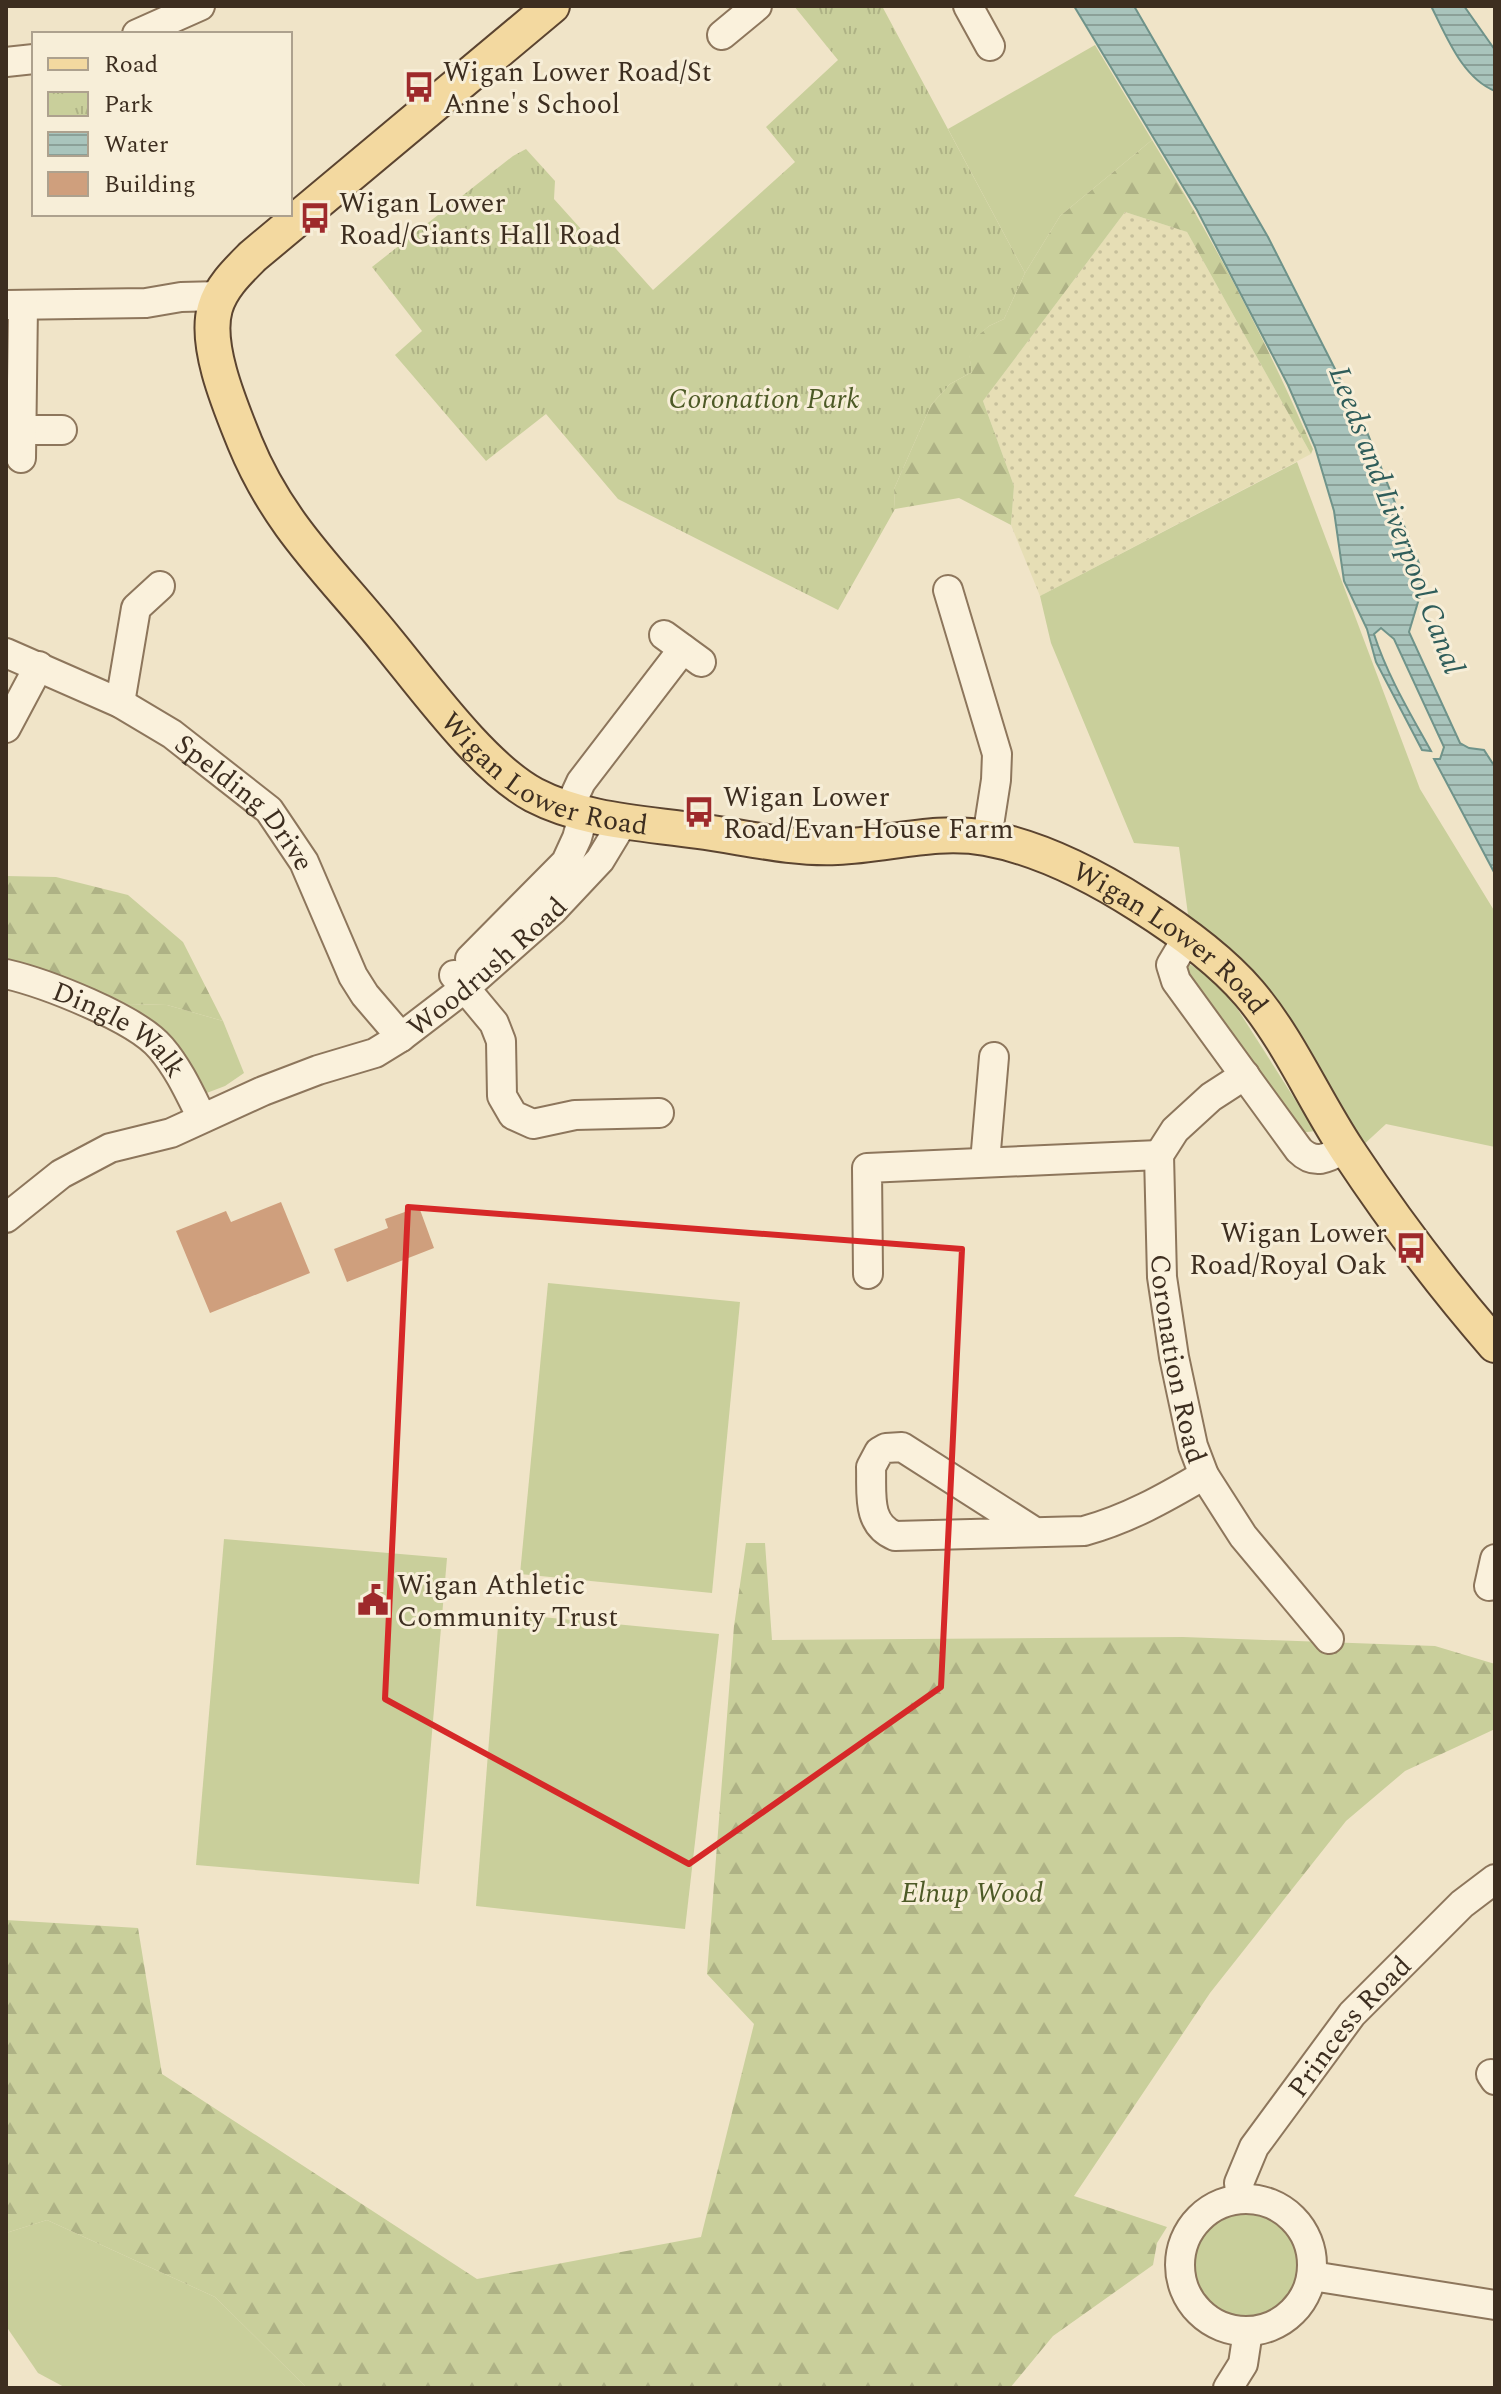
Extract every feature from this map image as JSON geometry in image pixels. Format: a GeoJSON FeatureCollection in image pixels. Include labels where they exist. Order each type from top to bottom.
{"type":"FeatureCollection","features":[{"type":"Feature","properties":{"kind":"main road","name":"Wigan Lower Road"},"geometry":{"type":"LineString","coordinates":[[552,6],[253,256],[229,280],[220,296],[213,316],[214,346],[226,391],[250,454],[287,523],[442,709],[514,782],[534,795],[577,811],[623,822],[814,848],[934,835],[987,838],[1063,862],[1141,905],[1215,960],[1250,993],[1346,1148],[1434,1272],[1495,1345]]}},
{"type":"Feature","properties":{"kind":"street"},"geometry":{"type":"LineString","coordinates":[[142,32],[200,6]]}},
{"type":"Feature","properties":{"kind":"street"},"geometry":{"type":"LineString","coordinates":[[722,35],[757,6]]}},
{"type":"Feature","properties":{"kind":"street"},"geometry":{"type":"LineString","coordinates":[[968,6],[990,46]]}},
{"type":"Feature","properties":{"kind":"street"},"geometry":{"type":"LineString","coordinates":[[6,62],[32,59]]}},
{"type":"Feature","properties":{"kind":"street"},"geometry":{"type":"LineString","coordinates":[[21,458],[15,305],[146,303],[181,297],[220,296]]}},
{"type":"Feature","properties":{"kind":"street"},"geometry":{"type":"LineString","coordinates":[[21,430],[62,430]]}},
{"type":"Feature","properties":{"kind":"street"},"geometry":{"type":"LineString","coordinates":[[120,703],[136,608],[160,586]]}},
{"type":"Feature","properties":{"kind":"street"},"geometry":{"type":"LineString","coordinates":[[944,604],[997,754],[987,838]]}},
{"type":"Feature","properties":{"kind":"street","name":"Woodrush Road"},"geometry":{"type":"LineString","coordinates":[[459,981],[566,862],[577,838],[581,782],[683,649]]}},
{"type":"Feature","properties":{"kind":"street","name":"Spelding Drive"},"geometry":{"type":"LineString","coordinates":[[6,653],[120,703],[172,734],[269,810],[304,862],[353,976],[395,1030]]}},
{"type":"Feature","properties":{"kind":"street"},"geometry":{"type":"LineString","coordinates":[[6,728],[39,666]]}},
{"type":"Feature","properties":{"kind":"street","name":"Woodrush Road"},"geometry":{"type":"LineString","coordinates":[[202,1118],[318,1070],[375,1053],[395,1030],[562,900],[600,860],[623,822]]}},
{"type":"Feature","properties":{"kind":"street"},"geometry":{"type":"LineString","coordinates":[[1187,938],[1174,957],[1172,973],[1306,1157],[1325,1160],[1346,1148]]}},
{"type":"Feature","properties":{"kind":"street","name":"Dingle Walk"},"geometry":{"type":"LineString","coordinates":[[6,974],[36,980],[138,1027],[160,1046],[181,1076],[202,1118]]}},
{"type":"Feature","properties":{"kind":"street"},"geometry":{"type":"LineString","coordinates":[[459,981],[494,1023],[501,1041],[502,1096],[513,1115],[533,1124],[575,1115],[641,1120]]}},
{"type":"Feature","properties":{"kind":"street"},"geometry":{"type":"LineString","coordinates":[[985,1162],[994,1057]]}},
{"type":"Feature","properties":{"kind":"street"},"geometry":{"type":"LineString","coordinates":[[868,1274],[867,1168],[1159,1155],[1175,1130],[1211,1097],[1245,1075]]}},
{"type":"Feature","properties":{"kind":"street"},"geometry":{"type":"LineString","coordinates":[[6,1218],[61,1174],[85,1160],[110,1148],[171,1133],[202,1118]]}},
{"type":"Feature","properties":{"kind":"street","name":"Coronation Road"},"geometry":{"type":"LineString","coordinates":[[1159,1155],[1162,1277],[1174,1357],[1193,1446],[1204,1475],[1243,1536],[1329,1639]]}},
{"type":"Feature","properties":{"kind":"street"},"geometry":{"type":"LineString","coordinates":[[1035,1532],[902,1447],[886,1448],[874,1459],[871,1467],[873,1515],[881,1528],[895,1536],[1084,1531],[1153,1505],[1204,1475]]}},
{"type":"Feature","properties":{"kind":"street","name":"Princess Road"},"geometry":{"type":"LineString","coordinates":[[1241,2198],[1239,2183],[1254,2147],[1352,2014],[1462,1904],[1495,1879]]}},
{"type":"Feature","properties":{"kind":"street"},"geometry":{"type":"LineString","coordinates":[[1241,2198],[1261,2200],[1280,2207],[1295,2220],[1306,2237],[1312,2256],[1312,2276],[1306,2293],[1289,2315],[1266,2328],[1248,2331],[1232,2330],[1212,2322],[1196,2309],[1184,2291],[1179,2270],[1181,2249],[1189,2230],[1203,2214],[1221,2203],[1241,2198]]}},
{"type":"Feature","properties":{"kind":"street"},"geometry":{"type":"LineString","coordinates":[[1312,2276],[1495,2305]]}},
{"type":"Feature","properties":{"kind":"street"},"geometry":{"type":"LineString","coordinates":[[1228,2388],[1243,2364],[1248,2331]]}},
{"type":"Feature","properties":{"kind":"highlighted area"},"geometry":{"type":"Polygon","coordinates":[[[408,1207],[962,1249],[941,1687],[689,1864],[385,1699],[408,1207]]]}},
{"type":"Feature","properties":{"kind":"shaded area"},"geometry":{"type":"Polygon","coordinates":[[[1125,212],[1187,232],[1311,454],[1040,596],[1011,525],[1014,486],[983,401],[1125,212]]]}},
{"type":"Feature","properties":{"kind":"green space","name":"Coronation Park"},"geometry":{"type":"Polygon","coordinates":[[[794,6],[882,6],[1025,273],[1004,319],[989,326],[968,344],[972,372],[950,384],[931,405],[894,489],[895,509],[838,610],[618,499],[546,414],[486,461],[395,355],[422,331],[372,267],[526,149],[555,181],[554,199],[598,248],[608,240],[653,290],[795,162],[766,127],[838,60],[794,6]]]}},
{"type":"Feature","properties":{"kind":"green space"},"geometry":{"type":"Polygon","coordinates":[[[1095,45],[1152,140],[1060,216],[1025,273],[948,129],[1095,45]]]}},
{"type":"Feature","properties":{"kind":"green space"},"geometry":{"type":"Polygon","coordinates":[[[1152,140],[1218,253],[1258,330],[1313,449],[1311,454],[1187,232],[1125,212],[983,401],[1014,486],[1011,525],[959,498],[895,509],[894,489],[931,405],[950,384],[972,372],[967,344],[989,326],[1004,319],[1025,273],[1060,216],[1152,140]]]}},
{"type":"Feature","properties":{"kind":"green space"},"geometry":{"type":"Polygon","coordinates":[[[1297,462],[1420,789],[1495,912],[1495,1147],[1386,1124],[1360,1148],[1254,978],[1223,943],[1189,922],[1179,847],[1134,843],[1051,643],[1040,596],[1297,462]]]}},
{"type":"Feature","properties":{"kind":"green space"},"geometry":{"type":"Polygon","coordinates":[[[6,876],[56,877],[128,895],[183,942],[223,1021],[167,1005],[127,1004],[53,974],[6,965],[6,876]]]}},
{"type":"Feature","properties":{"kind":"green space"},"geometry":{"type":"Polygon","coordinates":[[[1186,962],[1212,978],[1235,1005],[1315,1131],[1300,1133],[1188,986],[1186,962]]]}},
{"type":"Feature","properties":{"kind":"green space"},"geometry":{"type":"Polygon","coordinates":[[[127,1004],[167,1005],[223,1021],[244,1073],[225,1086],[204,1094],[140,1014],[127,1004]]]}},
{"type":"Feature","properties":{"kind":"green space"},"geometry":{"type":"Polygon","coordinates":[[[548,1283],[740,1302],[712,1593],[520,1574],[548,1283]]]}},
{"type":"Feature","properties":{"kind":"green space"},"geometry":{"type":"Polygon","coordinates":[[[224,1539],[447,1558],[419,1884],[196,1865],[224,1539]]]}},
{"type":"Feature","properties":{"kind":"green space","name":"Elnup Wood"},"geometry":{"type":"Polygon","coordinates":[[[746,1543],[765,1543],[772,1640],[1183,1637],[1435,1646],[1495,1664],[1495,1729],[1405,1771],[1346,1821],[1210,1993],[1074,2196],[1167,2227],[1157,2243],[1153,2265],[1053,2336],[1010,2388],[307,2388],[215,2297],[47,2220],[6,2233],[6,1920],[138,1928],[162,2074],[477,2279],[701,2237],[754,2024],[707,1974],[734,1626],[746,1543]]]}},
{"type":"Feature","properties":{"kind":"green space"},"geometry":{"type":"Polygon","coordinates":[[[499,1613],[719,1634],[685,1929],[476,1906],[499,1613]]]}},
{"type":"Feature","properties":{"kind":"green space"},"geometry":{"type":"Polygon","coordinates":[[[1245,2214],[1266,2218],[1284,2230],[1296,2248],[1300,2269],[1296,2290],[1284,2308],[1266,2320],[1245,2324],[1224,2320],[1206,2308],[1194,2290],[1190,2269],[1194,2248],[1206,2230],[1224,2218],[1245,2214]]]}},
{"type":"Feature","properties":{"kind":"green space"},"geometry":{"type":"Polygon","coordinates":[[[47,2220],[215,2297],[307,2388],[66,2388],[38,2373],[6,2326],[6,2233],[47,2220]]]}},
{"type":"Feature","properties":{"kind":"water","name":"Leeds and Liverpool Canal"},"geometry":{"type":"Polygon","coordinates":[[[1074,6],[1134,6],[1268,237],[1367,432],[1420,566],[1421,592],[1409,632],[1460,743],[1484,750],[1495,767],[1495,874],[1434,759],[1440,759],[1444,747],[1394,639],[1381,628],[1374,634],[1385,664],[1431,751],[1422,750],[1376,662],[1367,629],[1344,581],[1334,511],[1315,447],[1288,385],[1197,210],[1074,6]]]}},
{"type":"Feature","properties":{"kind":"water"},"geometry":{"type":"Polygon","coordinates":[[[1431,6],[1464,6],[1495,50],[1495,91],[1483,85],[1464,66],[1431,6]]]}},
{"type":"Feature","properties":{"kind":"building"},"geometry":{"type":"Polygon","coordinates":[[[281,1202],[310,1273],[210,1313],[176,1231],[226,1211],[231,1222],[281,1202]]]}},
{"type":"Feature","properties":{"kind":"building"},"geometry":{"type":"Polygon","coordinates":[[[419,1207],[434,1248],[347,1282],[334,1249],[388,1228],[385,1219],[419,1207]]]}},
{"type":"Feature","properties":{"kind":"place","name":"Wigan Lower Road/St Anne's School"},"geometry":{"type":"Point","coordinates":[419,87]}},
{"type":"Feature","properties":{"kind":"place","name":"Wigan Lower Road/Giants Hall Road"},"geometry":{"type":"Point","coordinates":[315,218]}},
{"type":"Feature","properties":{"kind":"place","name":"Wigan Lower Road/Evan House Farm"},"geometry":{"type":"Point","coordinates":[699,812]}},
{"type":"Feature","properties":{"kind":"place","name":"Wigan Lower Road/Royal Oak"},"geometry":{"type":"Point","coordinates":[1411,1248]}},
{"type":"Feature","properties":{"kind":"place","name":"Wigan Athletic Community Trust"},"geometry":{"type":"Point","coordinates":[373,1600]}}]}
